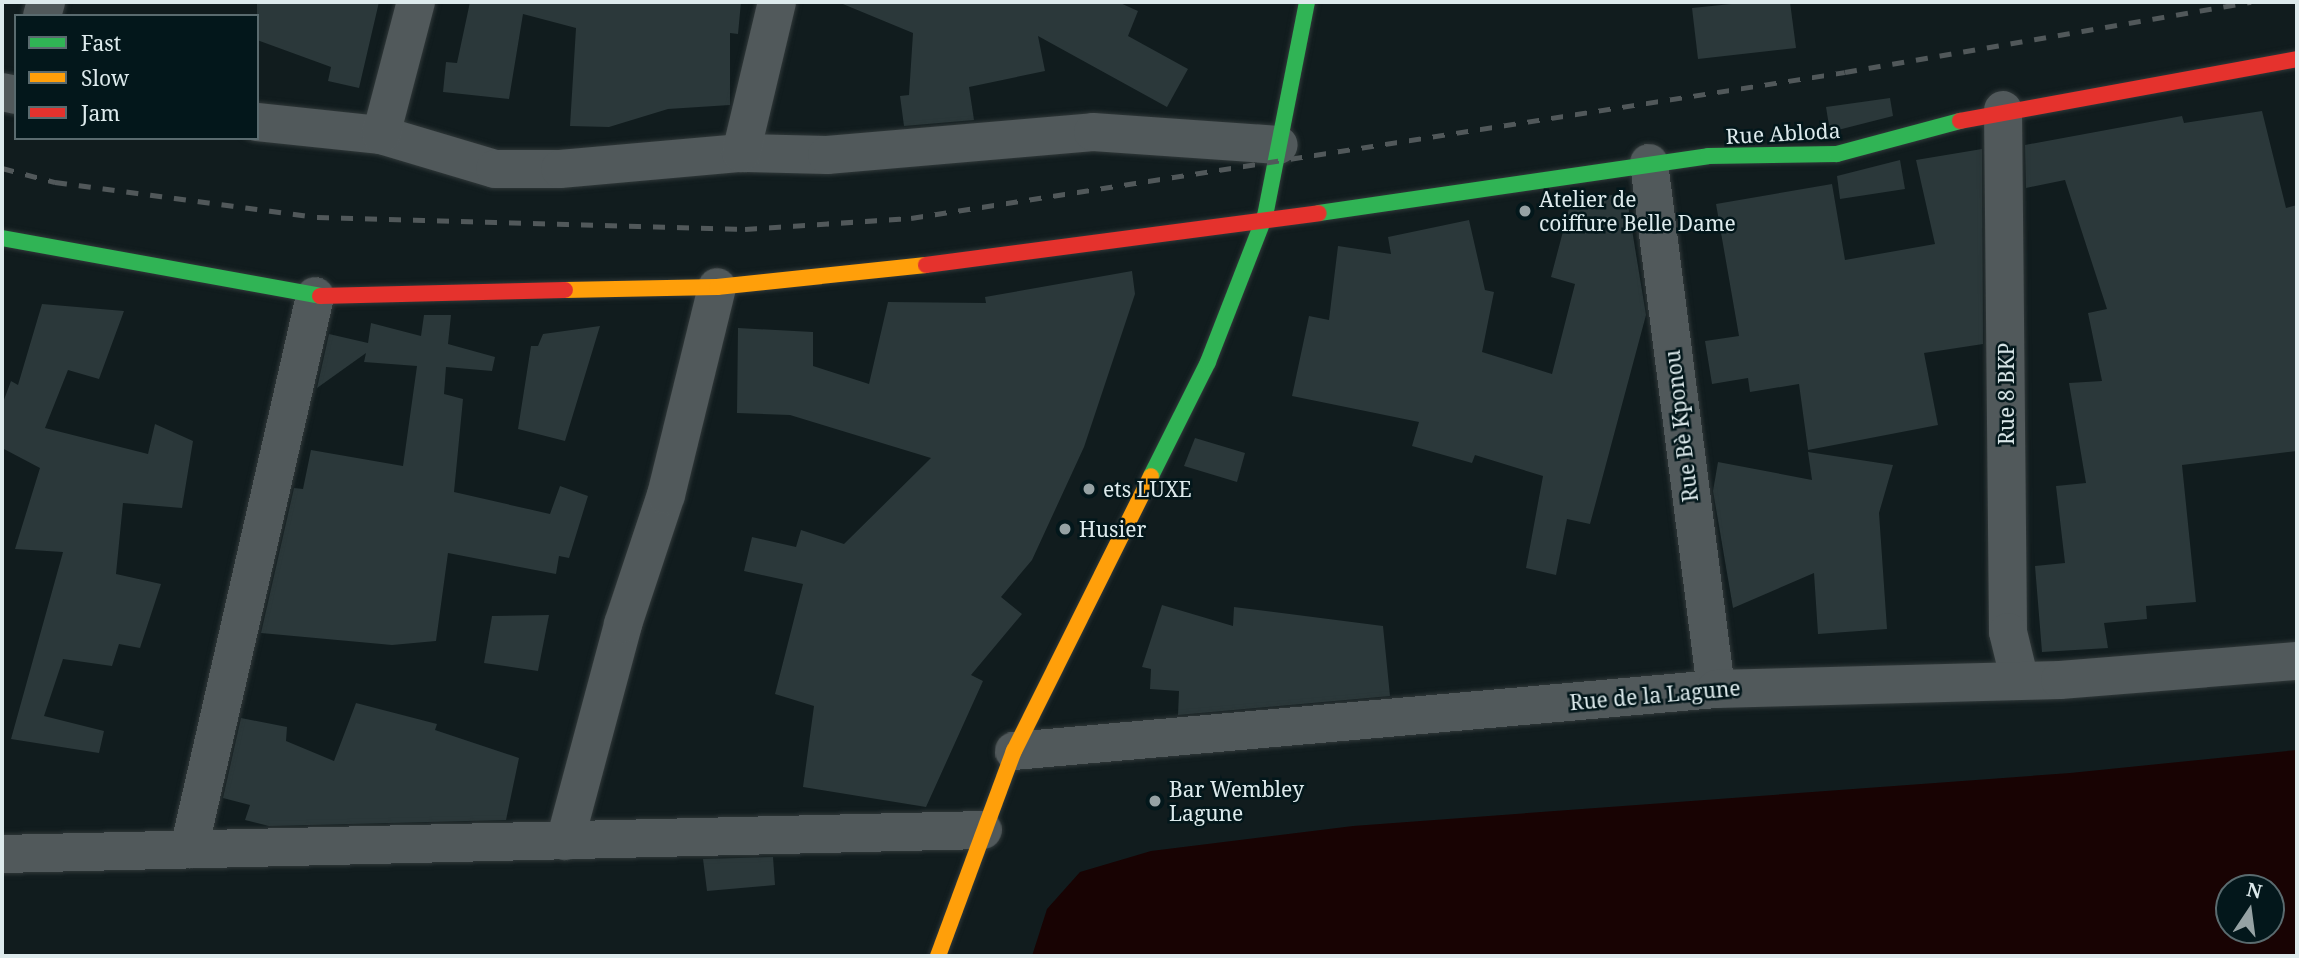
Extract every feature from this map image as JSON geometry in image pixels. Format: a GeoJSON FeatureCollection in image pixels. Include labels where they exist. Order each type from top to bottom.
{"type":"FeatureCollection","features":[{"type":"Feature","properties":{"kind":"street"},"geometry":{"type":"LineString","coordinates":[[381,135],[416,2]]}},
{"type":"Feature","properties":{"kind":"street"},"geometry":{"type":"LineString","coordinates":[[741,153],[777,2]]}},
{"type":"Feature","properties":{"kind":"street"},"geometry":{"type":"LineString","coordinates":[[938,956],[1014,751],[1208,362],[1265,216],[1307,2]]}},
{"type":"Feature","properties":{"kind":"street","name":"Rue Abloda"},"geometry":{"type":"LineString","coordinates":[[2,238],[315,296],[717,286],[1107,245],[1265,216],[1362,210],[1649,163],[1837,155],[2003,110],[2297,59]]}},
{"type":"Feature","properties":{"kind":"street","name":"Rue 8 BKP"},"geometry":{"type":"LineString","coordinates":[[2003,110],[2008,632],[2020,677]]}},
{"type":"Feature","properties":{"kind":"street"},"geometry":{"type":"LineString","coordinates":[[259,122],[381,135],[495,169],[560,170],[741,153],[827,155],[1093,132],[1279,145]]}},
{"type":"Feature","properties":{"kind":"street","name":"Rue Bè Kponou"},"geometry":{"type":"LineString","coordinates":[[1649,163],[1716,688]]}},
{"type":"Feature","properties":{"kind":"street"},"geometry":{"type":"LineString","coordinates":[[565,841],[623,624],[666,495],[717,286]]}},
{"type":"Feature","properties":{"kind":"street"},"geometry":{"type":"LineString","coordinates":[[189,849],[315,296]]}},
{"type":"Feature","properties":{"kind":"street","name":"Rue de la Lagune"},"geometry":{"type":"LineString","coordinates":[[1014,751],[1716,688],[2020,677],[2060,680],[2297,661]]}},
{"type":"Feature","properties":{"kind":"street"},"geometry":{"type":"LineString","coordinates":[[2,854],[984,831]]}},
{"type":"Feature","properties":{"kind":"shaded area"},"geometry":{"type":"Polygon","coordinates":[[[2297,750],[2297,956],[1032,956],[1047,909],[1080,872],[1151,851],[1353,826],[2070,773],[2297,750]]]}},
{"type":"Feature","properties":{"kind":"building"},"geometry":{"type":"Polygon","coordinates":[[[257,2],[379,2],[359,88],[328,81],[331,67],[259,41],[257,2]]]}},
{"type":"Feature","properties":{"kind":"building"},"geometry":{"type":"Polygon","coordinates":[[[470,2],[741,2],[738,34],[730,33],[730,105],[668,109],[609,127],[570,126],[576,28],[523,14],[509,99],[443,92],[446,62],[457,63],[470,2]]]}},
{"type":"Feature","properties":{"kind":"building"},"geometry":{"type":"Polygon","coordinates":[[[838,2],[1118,2],[1138,11],[1128,36],[1188,69],[1167,107],[1038,36],[1045,71],[969,87],[974,120],[904,126],[900,96],[909,95],[913,33],[838,2]]]}},
{"type":"Feature","properties":{"kind":"building"},"geometry":{"type":"Polygon","coordinates":[[[1751,2],[1790,2],[1796,48],[1698,59],[1692,8],[1751,2]]]}},
{"type":"Feature","properties":{"kind":"building"},"geometry":{"type":"Polygon","coordinates":[[[1890,98],[1893,116],[1830,132],[1826,107],[1890,98]]]}},
{"type":"Feature","properties":{"kind":"building"},"geometry":{"type":"Polygon","coordinates":[[[2262,111],[2286,208],[2297,205],[2297,451],[2182,465],[2196,602],[2146,606],[2147,619],[2104,623],[2108,648],[2042,652],[2035,566],[2065,563],[2056,486],[2086,483],[2069,383],[2102,381],[2088,313],[2107,309],[2065,180],[2026,188],[2025,145],[2182,116],[2184,123],[2262,111]]]}},
{"type":"Feature","properties":{"kind":"building"},"geometry":{"type":"Polygon","coordinates":[[[1982,149],[1983,344],[1924,353],[1938,425],[1808,450],[1799,384],[1750,392],[1748,378],[1712,384],[1705,341],[1739,336],[1716,204],[1832,184],[1845,260],[1935,244],[1916,160],[1982,149]]]}},
{"type":"Feature","properties":{"kind":"building"},"geometry":{"type":"Polygon","coordinates":[[[1900,160],[1905,189],[1840,199],[1837,176],[1900,160]]]}},
{"type":"Feature","properties":{"kind":"building"},"geometry":{"type":"Polygon","coordinates":[[[1626,193],[1646,315],[1590,524],[1567,519],[1556,575],[1526,568],[1543,476],[1475,455],[1472,463],[1412,446],[1419,422],[1292,396],[1309,316],[1329,320],[1338,246],[1391,254],[1388,237],[1469,220],[1485,290],[1494,292],[1482,352],[1552,374],[1575,284],[1551,277],[1571,201],[1626,193]]]}},
{"type":"Feature","properties":{"kind":"building"},"geometry":{"type":"Polygon","coordinates":[[[1132,271],[1135,294],[1084,447],[1032,560],[1001,597],[1022,614],[971,675],[983,681],[926,807],[803,787],[814,706],[775,694],[803,584],[744,571],[752,537],[796,547],[801,530],[844,544],[931,458],[790,415],[737,413],[738,328],[813,332],[813,366],[869,384],[888,302],[986,303],[985,297],[1132,271]]]}},
{"type":"Feature","properties":{"kind":"building"},"geometry":{"type":"Polygon","coordinates":[[[42,304],[124,311],[99,379],[68,370],[45,428],[148,454],[155,424],[193,441],[182,508],[123,503],[116,574],[161,584],[140,648],[119,644],[112,666],[63,659],[44,716],[104,731],[99,753],[11,739],[63,552],[15,549],[40,468],[2,448],[2,405],[11,381],[18,385],[42,304]]]}},
{"type":"Feature","properties":{"kind":"building"},"geometry":{"type":"Polygon","coordinates":[[[424,315],[451,315],[448,344],[495,357],[492,371],[446,367],[444,394],[463,399],[454,492],[550,514],[560,486],[588,496],[569,558],[559,556],[556,574],[448,553],[436,641],[392,645],[261,633],[294,488],[303,489],[311,450],[403,466],[417,366],[364,362],[366,353],[317,388],[329,334],[368,343],[371,323],[421,336],[424,315]]]}},
{"type":"Feature","properties":{"kind":"building"},"geometry":{"type":"Polygon","coordinates":[[[600,326],[565,441],[518,429],[531,346],[538,346],[543,334],[600,326]]]}},
{"type":"Feature","properties":{"kind":"building"},"geometry":{"type":"Polygon","coordinates":[[[1195,438],[1245,453],[1237,482],[1184,466],[1195,438]]]}},
{"type":"Feature","properties":{"kind":"building"},"geometry":{"type":"Polygon","coordinates":[[[1808,452],[1893,465],[1879,513],[1887,629],[1818,634],[1814,573],[1733,608],[1713,491],[1718,462],[1812,480],[1808,452]]]}},
{"type":"Feature","properties":{"kind":"building"},"geometry":{"type":"Polygon","coordinates":[[[1162,605],[1233,626],[1234,607],[1383,626],[1390,696],[1178,715],[1179,691],[1150,689],[1151,669],[1142,667],[1162,605]]]}},
{"type":"Feature","properties":{"kind":"building"},"geometry":{"type":"Polygon","coordinates":[[[549,615],[538,671],[484,663],[492,616],[549,615]]]}},
{"type":"Feature","properties":{"kind":"building"},"geometry":{"type":"Polygon","coordinates":[[[356,703],[437,724],[435,730],[519,758],[506,820],[269,826],[245,820],[250,805],[223,798],[241,718],[287,727],[286,741],[334,761],[356,703]]]}},
{"type":"Feature","properties":{"kind":"building"},"geometry":{"type":"Polygon","coordinates":[[[773,857],[775,885],[707,891],[703,859],[773,857]]]}},
{"type":"Feature","properties":{"kind":"railway"},"geometry":{"type":"LineString","coordinates":[[2,168],[55,182],[317,217],[745,229],[911,218],[1845,72],[2251,2]]}},
{"type":"Feature","properties":{"kind":"traffic: fast"},"geometry":{"type":"LineString","coordinates":[[1151,476],[1208,362],[1265,216],[1307,2]]}},
{"type":"Feature","properties":{"kind":"traffic: fast"},"geometry":{"type":"LineString","coordinates":[[1319,213],[1708,156],[1837,154],[1960,121]]}},
{"type":"Feature","properties":{"kind":"traffic: fast"},"geometry":{"type":"LineString","coordinates":[[2,238],[320,296]]}},
{"type":"Feature","properties":{"kind":"traffic: slow"},"geometry":{"type":"LineString","coordinates":[[565,290],[717,287],[926,265]]}},
{"type":"Feature","properties":{"kind":"traffic: slow"},"geometry":{"type":"LineString","coordinates":[[938,956],[1014,751],[1151,476]]}},
{"type":"Feature","properties":{"kind":"traffic: jam"},"geometry":{"type":"LineString","coordinates":[[1960,121],[2297,59]]}},
{"type":"Feature","properties":{"kind":"traffic: jam"},"geometry":{"type":"LineString","coordinates":[[926,265],[1319,213]]}},
{"type":"Feature","properties":{"kind":"traffic: jam"},"geometry":{"type":"LineString","coordinates":[[320,296],[565,290]]}},
{"type":"Feature","properties":{"kind":"place","name":"Atelier de coiffure Belle Dame"},"geometry":{"type":"Point","coordinates":[1525,211]}},
{"type":"Feature","properties":{"kind":"place","name":"ets LUXE"},"geometry":{"type":"Point","coordinates":[1089,489]}},
{"type":"Feature","properties":{"kind":"place","name":"Husier"},"geometry":{"type":"Point","coordinates":[1065,529]}},
{"type":"Feature","properties":{"kind":"place","name":"Bar Wembley Lagune"},"geometry":{"type":"Point","coordinates":[1155,801]}}]}
